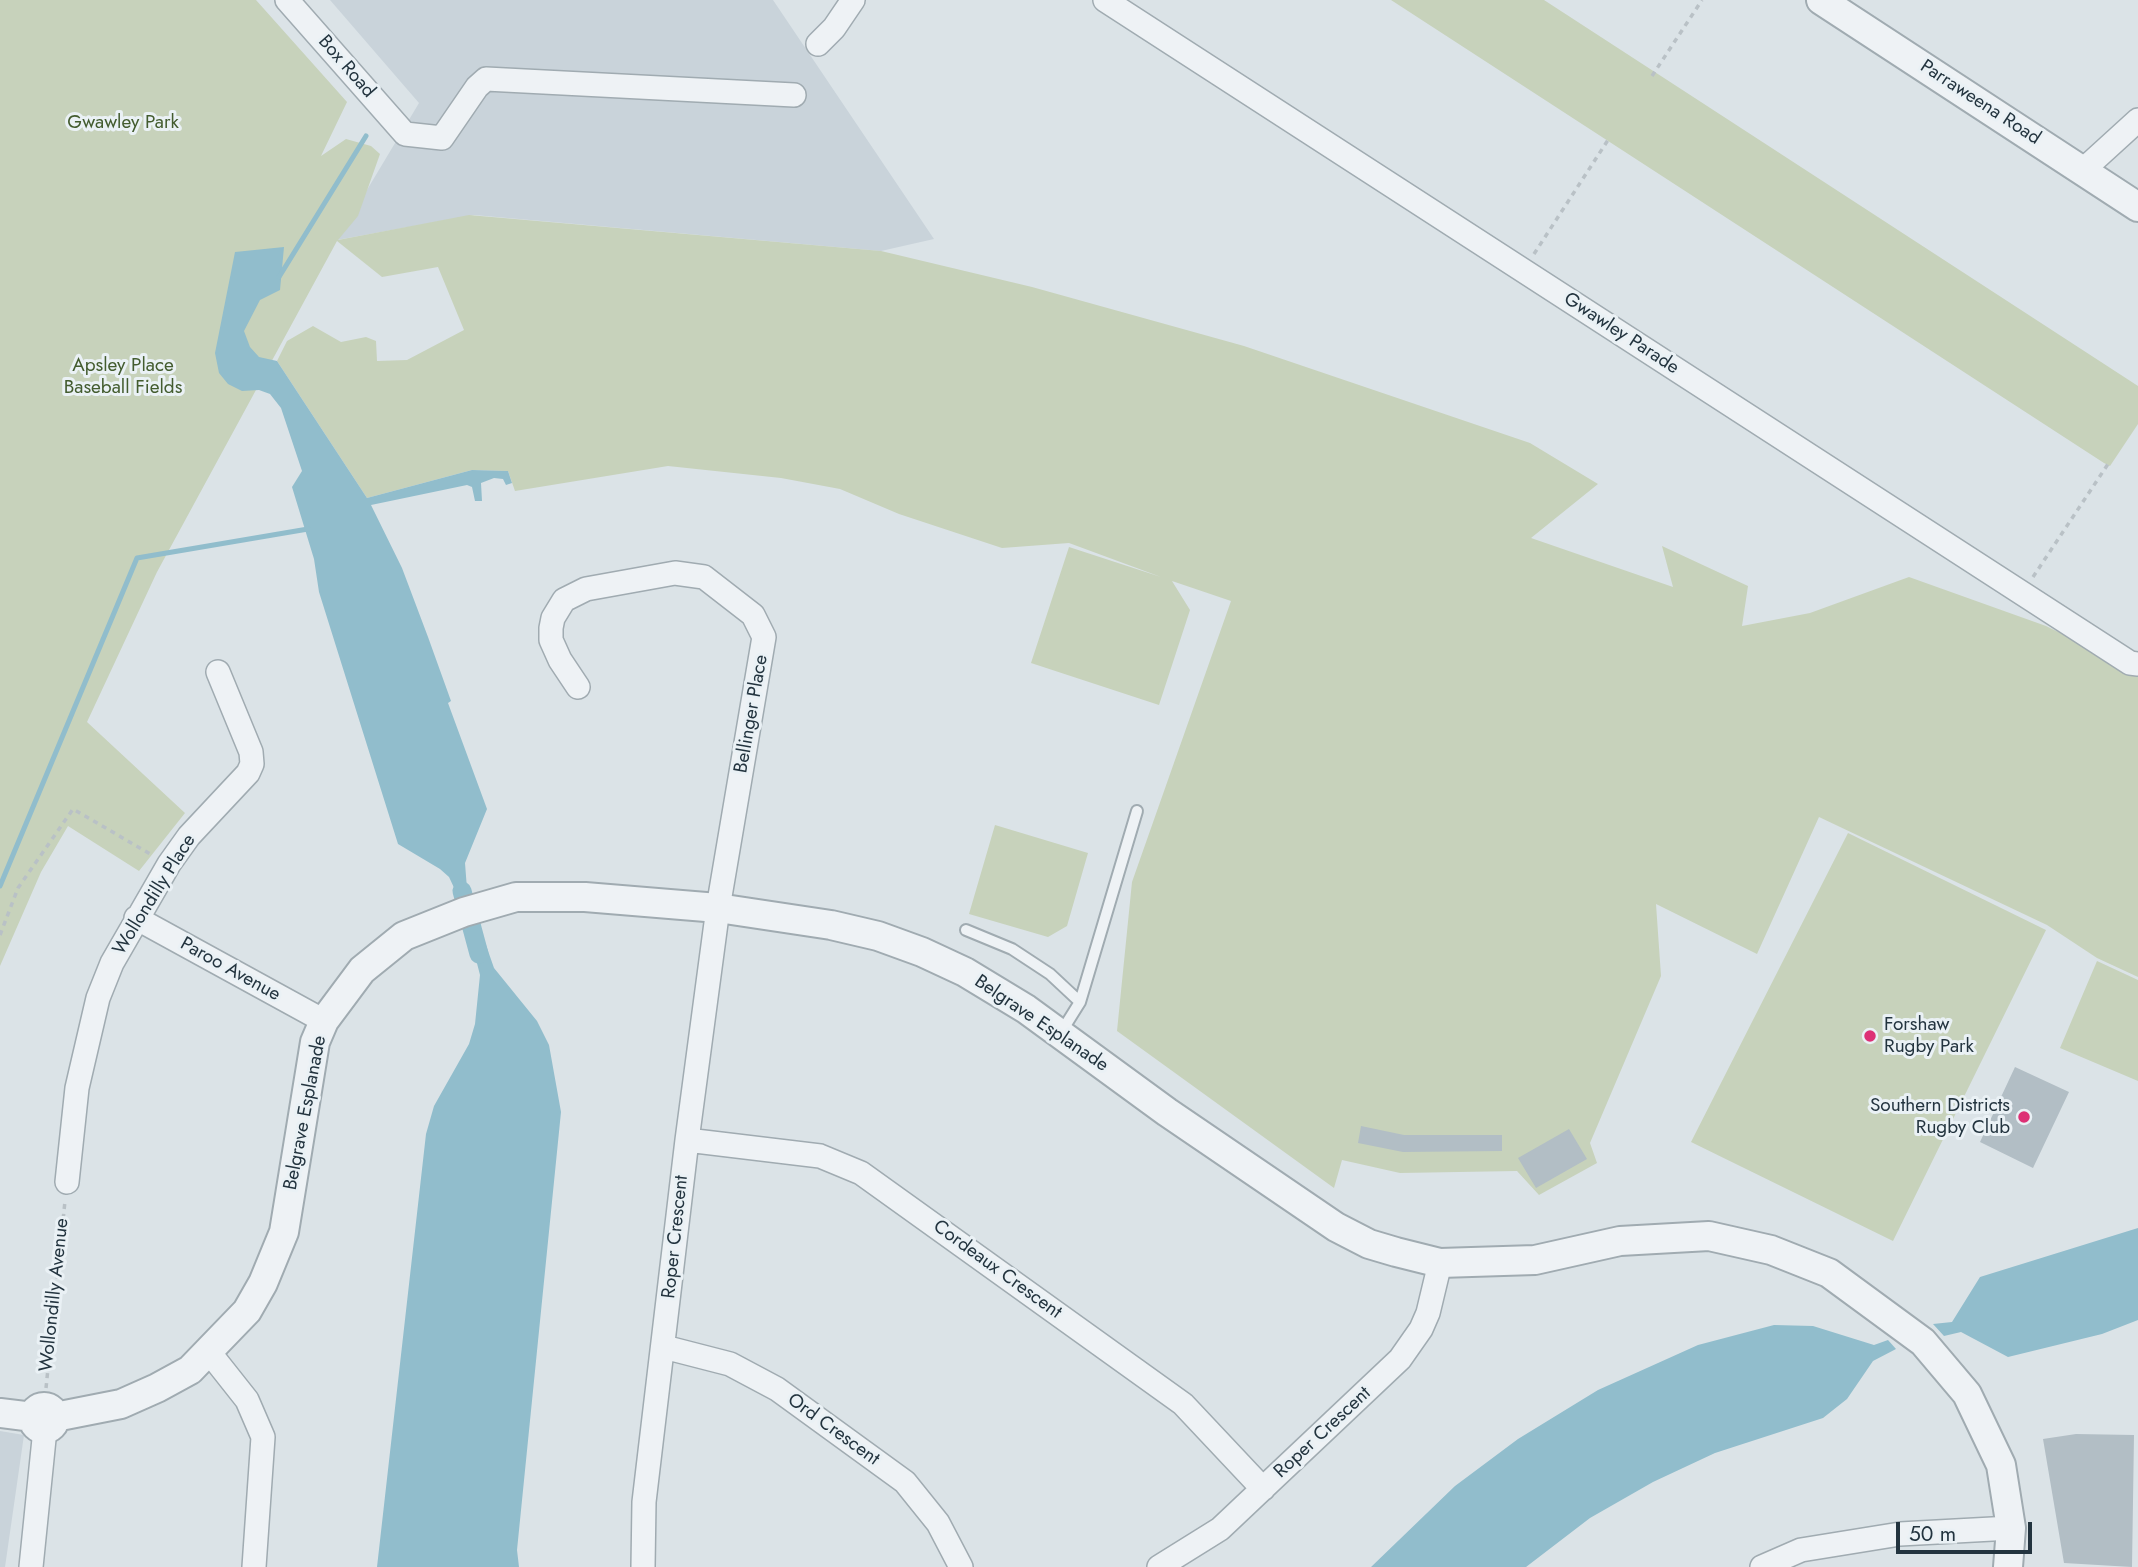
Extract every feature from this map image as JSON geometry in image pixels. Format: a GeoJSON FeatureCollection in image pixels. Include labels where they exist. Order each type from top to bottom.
{"type":"FeatureCollection","features":[{"type":"Feature","properties":{"kind":"street","name":"Box Road"},"geometry":{"type":"LineString","coordinates":[[287,0],[405,134],[442,138],[477,87],[486,79],[794,95]]}},
{"type":"Feature","properties":{"kind":"street"},"geometry":{"type":"LineString","coordinates":[[818,44],[834,28],[853,0]]}},
{"type":"Feature","properties":{"kind":"street","name":"Gwawley Parade"},"geometry":{"type":"LineString","coordinates":[[1105,0],[2130,663],[2138,664]]}},
{"type":"Feature","properties":{"kind":"street","name":"Parraweena Road"},"geometry":{"type":"LineString","coordinates":[[1822,0],[2138,207]]}},
{"type":"Feature","properties":{"kind":"street"},"geometry":{"type":"LineString","coordinates":[[2082,171],[2138,120]]}},
{"type":"Feature","properties":{"kind":"street","name":"Bellinger Place"},"geometry":{"type":"LineString","coordinates":[[578,687],[560,660],[551,640],[553,618],[564,600],[573,593],[640,578],[690,574],[716,583],[753,615],[761,627],[764,648],[718,908]]}},
{"type":"Feature","properties":{"kind":"street","name":"Wollondilly Place"},"geometry":{"type":"LineString","coordinates":[[67,1182],[77,1088],[98,998],[136,918],[169,864],[189,836],[248,773],[252,764],[251,752],[218,672]]}},
{"type":"Feature","properties":{"kind":"street","name":"Belgrave Esplanade"},"geometry":{"type":"LineString","coordinates":[[0,1413],[44,1418],[121,1404],[190,1370],[247,1311],[264,1283],[284,1232],[315,1042],[324,1021],[362,970],[404,936],[469,910],[516,897],[585,897],[718,908],[831,925],[878,936],[922,952],[965,972],[1026,1009],[1167,1112],[1336,1227],[1369,1244],[1440,1263],[1535,1260],[1620,1241],[1709,1236],[1771,1250],[1829,1273],[1923,1342],[1966,1394],[2001,1465],[2011,1528],[2008,1567]]}},
{"type":"Feature","properties":{"kind":"street","name":"Roper Crescent"},"geometry":{"type":"LineString","coordinates":[[643,1567],[644,1502],[718,908]]}},
{"type":"Feature","properties":{"kind":"street","name":"Paroo Avenue"},"geometry":{"type":"LineString","coordinates":[[136,918],[324,1021]]}},
{"type":"Feature","properties":{"kind":"street","name":"Cordeaux Crescent"},"geometry":{"type":"LineString","coordinates":[[687,1140],[820,1156],[861,1173],[1183,1404],[1264,1489]]}},
{"type":"Feature","properties":{"kind":"street","name":"Roper Crescent"},"geometry":{"type":"LineString","coordinates":[[1159,1567],[1220,1528],[1400,1359],[1422,1329],[1440,1263]]}},
{"type":"Feature","properties":{"kind":"street","name":"Ord Crescent"},"geometry":{"type":"LineString","coordinates":[[664,1347],[730,1364],[777,1390],[905,1482],[938,1523],[961,1567]]}},
{"type":"Feature","properties":{"kind":"street"},"geometry":{"type":"LineString","coordinates":[[209,1352],[247,1400],[263,1437],[254,1567]]}},
{"type":"Feature","properties":{"kind":"street"},"geometry":{"type":"LineString","coordinates":[[31,1567],[44,1418]]}},
{"type":"Feature","properties":{"kind":"street"},"geometry":{"type":"LineString","coordinates":[[1762,1567],[1801,1550],[1900,1534],[2011,1528]]}},
{"type":"Feature","properties":{"kind":"lane"},"geometry":{"type":"LineString","coordinates":[[1060,1034],[1080,1002],[1137,811]]}},
{"type":"Feature","properties":{"kind":"lane"},"geometry":{"type":"LineString","coordinates":[[966,930],[1012,949],[1050,974],[1080,1002]]}},
{"type":"Feature","properties":{"kind":"path"},"geometry":{"type":"LineString","coordinates":[[1652,76],[1702,0]]}},
{"type":"Feature","properties":{"kind":"path"},"geometry":{"type":"LineString","coordinates":[[1523,270],[1608,140]]}},
{"type":"Feature","properties":{"kind":"path"},"geometry":{"type":"LineString","coordinates":[[2020,592],[2039,570],[2108,464]]}},
{"type":"Feature","properties":{"kind":"path"},"geometry":{"type":"LineString","coordinates":[[0,935],[18,888],[73,810],[169,864]]}},
{"type":"Feature","properties":{"kind":"path","name":"Wollondilly Avenue"},"geometry":{"type":"LineString","coordinates":[[44,1418],[67,1182]]}},
{"type":"Feature","properties":{"kind":"shaded area"},"geometry":{"type":"Polygon","coordinates":[[[330,0],[773,0],[934,239],[881,251],[474,215],[337,240],[419,103],[330,0]]]}},
{"type":"Feature","properties":{"kind":"shaded area"},"geometry":{"type":"Polygon","coordinates":[[[0,1431],[24,1435],[5,1567],[0,1567],[0,1431]]]}},
{"type":"Feature","properties":{"kind":"green space"},"geometry":{"type":"Polygon","coordinates":[[[0,0],[256,0],[347,102],[321,156],[346,139],[371,146],[380,154],[358,216],[338,240],[469,215],[881,251],[1032,287],[1244,346],[1530,443],[1598,484],[1531,538],[1673,587],[1662,546],[1748,586],[1742,626],[1810,613],[1909,577],[2046,626],[2138,671],[2138,977],[2097,958],[2047,925],[1819,817],[1757,954],[1656,904],[1661,976],[1590,1143],[1597,1163],[1539,1195],[1517,1171],[1400,1173],[1342,1160],[1334,1188],[1117,1031],[1132,882],[1231,601],[1172,581],[1190,610],[1159,705],[1031,663],[1069,547],[1161,577],[1069,543],[1002,548],[899,514],[840,489],[781,478],[668,466],[515,491],[508,471],[472,470],[367,498],[277,361],[287,341],[313,326],[341,342],[366,337],[376,341],[377,361],[407,360],[464,330],[438,267],[382,277],[337,241],[157,572],[87,722],[185,813],[139,871],[68,826],[41,872],[0,966],[0,0]]]}},
{"type":"Feature","properties":{"kind":"green space"},"geometry":{"type":"Polygon","coordinates":[[[1391,0],[1544,0],[2138,386],[2138,424],[2110,466],[2104,463],[1391,0]]]}},
{"type":"Feature","properties":{"kind":"green space"},"geometry":{"type":"Polygon","coordinates":[[[995,825],[1088,853],[1067,926],[1048,937],[969,914],[995,825]]]}},
{"type":"Feature","properties":{"kind":"green space","name":"Forshaw Rugby Park"},"geometry":{"type":"Polygon","coordinates":[[[1848,833],[2046,930],[1893,1241],[1691,1142],[1848,833]]]}},
{"type":"Feature","properties":{"kind":"green space"},"geometry":{"type":"Polygon","coordinates":[[[2097,961],[2138,980],[2138,1081],[2060,1048],[2097,961]]]}},
{"type":"Feature","properties":{"kind":"water"},"geometry":{"type":"Polygon","coordinates":[[[284,247],[280,290],[260,300],[244,331],[250,347],[259,357],[277,361],[367,498],[472,470],[508,471],[512,483],[506,485],[503,479],[494,478],[481,483],[482,501],[475,501],[472,487],[467,485],[371,505],[402,568],[487,809],[465,863],[467,889],[457,894],[449,877],[440,869],[398,844],[319,592],[314,559],[292,487],[302,471],[281,408],[270,394],[259,390],[242,391],[228,384],[219,373],[215,353],[235,252],[284,247]]]}},
{"type":"Feature","properties":{"kind":"water"},"geometry":{"type":"Polygon","coordinates":[[[480,928],[494,968],[537,1021],[549,1045],[561,1112],[517,1550],[519,1567],[377,1567],[426,1134],[434,1106],[469,1044],[475,1024],[480,975],[469,932],[480,928]]]}},
{"type":"Feature","properties":{"kind":"water"},"geometry":{"type":"Polygon","coordinates":[[[2138,1228],[2138,1320],[2102,1334],[2008,1357],[1961,1332],[1944,1336],[1933,1324],[1952,1322],[1980,1277],[2138,1228]]]}},
{"type":"Feature","properties":{"kind":"water"},"geometry":{"type":"Polygon","coordinates":[[[1774,1325],[1813,1326],[1874,1345],[1888,1340],[1896,1349],[1873,1361],[1847,1399],[1823,1418],[1715,1453],[1653,1482],[1590,1518],[1526,1567],[1371,1567],[1455,1486],[1518,1439],[1598,1390],[1698,1345],[1774,1325]]]}},
{"type":"Feature","properties":{"kind":"building","name":"Southern Districts Rugby Club"},"geometry":{"type":"Polygon","coordinates":[[[2015,1067],[2069,1092],[2033,1168],[1980,1142],[2015,1067]]]}},
{"type":"Feature","properties":{"kind":"building"},"geometry":{"type":"Polygon","coordinates":[[[1361,1126],[1404,1135],[1502,1135],[1502,1151],[1403,1152],[1358,1143],[1361,1126]]]}},
{"type":"Feature","properties":{"kind":"building"},"geometry":{"type":"Polygon","coordinates":[[[1569,1129],[1587,1159],[1536,1188],[1518,1158],[1569,1129]]]}},
{"type":"Feature","properties":{"kind":"building"},"geometry":{"type":"Polygon","coordinates":[[[2076,1434],[2134,1435],[2132,1567],[2064,1563],[2043,1439],[2076,1434]]]}},
{"type":"Feature","properties":{"kind":"waterway"},"geometry":{"type":"LineString","coordinates":[[279,277],[366,136]]}},
{"type":"Feature","properties":{"kind":"waterway"},"geometry":{"type":"LineString","coordinates":[[0,886],[137,558],[308,529]]}},
{"type":"Feature","properties":{"kind":"waterway"},"geometry":{"type":"LineString","coordinates":[[462,891],[479,954]]}},
{"type":"Feature","properties":{"kind":"place","name":"Forshaw Rugby Park"},"geometry":{"type":"Point","coordinates":[1870,1036]}},
{"type":"Feature","properties":{"kind":"place","name":"Southern Districts Rugby Club"},"geometry":{"type":"Point","coordinates":[2024,1117]}},
{"type":"Feature","properties":{"kind":"park label","name":"Gwawley Park"},"geometry":{"type":"Point","coordinates":[123,123]}},
{"type":"Feature","properties":{"kind":"park label","name":"Apsley Place Baseball Fields"},"geometry":{"type":"Point","coordinates":[123,377]}}]}
